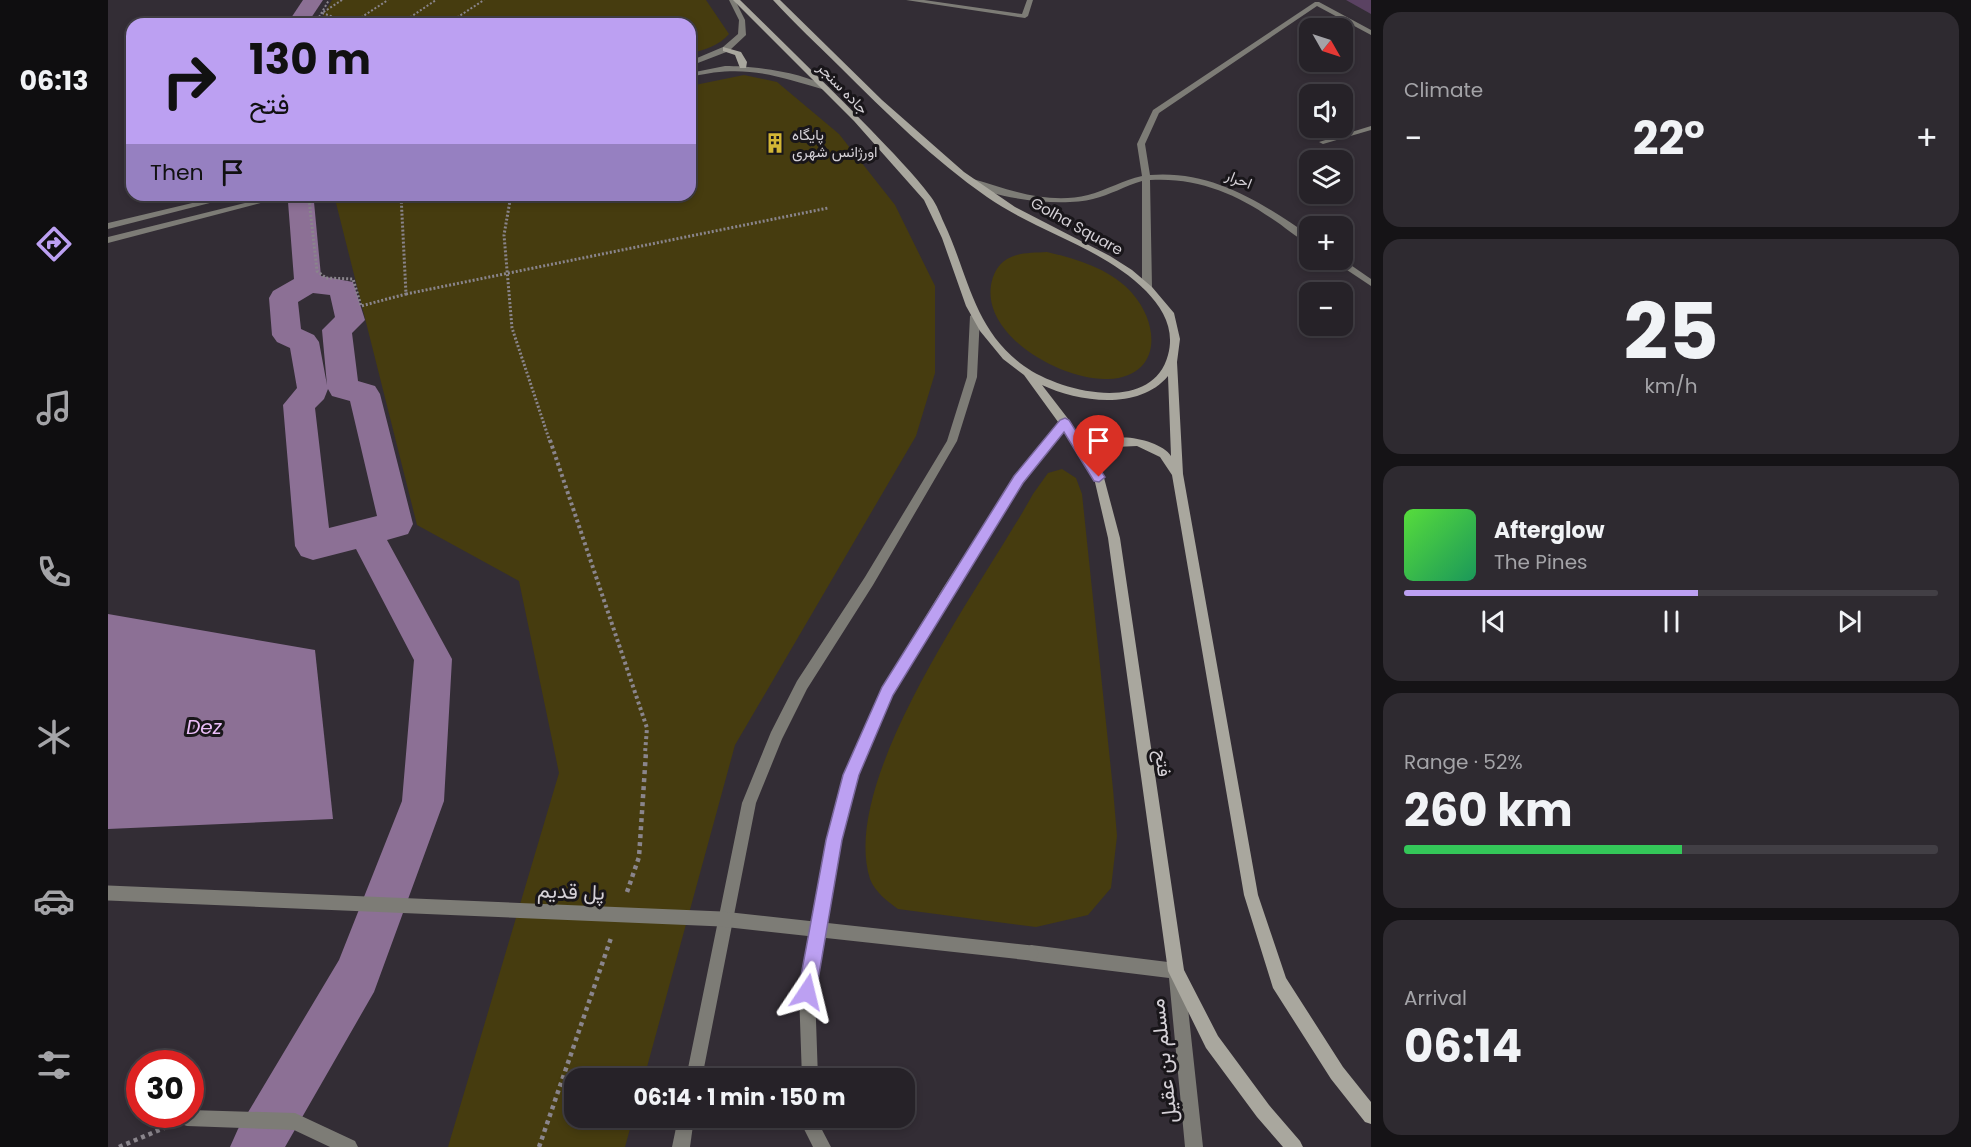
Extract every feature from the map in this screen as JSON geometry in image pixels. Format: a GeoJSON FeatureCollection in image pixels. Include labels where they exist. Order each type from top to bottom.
{"type":"FeatureCollection","features":[{"type":"Feature","properties":{"kind":"main road","name":"جاده سنجر"},"geometry":{"type":"LineString","coordinates":[[734,0],[825,88],[928,198],[952,247],[975,316]]}},
{"type":"Feature","properties":{"kind":"main road","name":"جاده سنجر"},"geometry":{"type":"LineString","coordinates":[[776,0],[939,157],[972,182]]}},
{"type":"Feature","properties":{"kind":"main road"},"geometry":{"type":"LineString","coordinates":[[726,49],[738,54],[744,62],[742,66]]}},
{"type":"Feature","properties":{"kind":"main road","name":"Golha Square"},"geometry":{"type":"LineString","coordinates":[[972,182],[993,198],[1113,261],[1147,287],[1168,312],[1176,338],[1173,364]]}},
{"type":"Feature","properties":{"kind":"main road"},"geometry":{"type":"LineString","coordinates":[[975,316],[997,350],[1026,373],[1065,391],[1097,398],[1132,395],[1157,383],[1173,364]]}},
{"type":"Feature","properties":{"kind":"main road"},"geometry":{"type":"LineString","coordinates":[[1173,364],[1177,474],[1251,895],[1279,982],[1337,1074],[1371,1116]]}},
{"type":"Feature","properties":{"kind":"main road","name":"فتح"},"geometry":{"type":"LineString","coordinates":[[1026,373],[1065,423],[1099,477],[1114,538],[1176,971],[1212,1042],[1293,1147]]}},
{"type":"Feature","properties":{"kind":"main road"},"geometry":{"type":"LineString","coordinates":[[1099,477],[1096,457],[1112,443],[1138,442],[1164,454],[1177,474]]}},
{"type":"Feature","properties":{"kind":"street"},"geometry":{"type":"LineString","coordinates":[[696,62],[726,49],[742,35],[742,20],[734,0]]}},
{"type":"Feature","properties":{"kind":"street"},"geometry":{"type":"LineString","coordinates":[[909,0],[1025,16],[1030,0]]}},
{"type":"Feature","properties":{"kind":"street"},"geometry":{"type":"LineString","coordinates":[[1147,287],[1146,178],[1141,144],[1156,112],[1317,3],[1371,33]]}},
{"type":"Feature","properties":{"kind":"street"},"geometry":{"type":"LineString","coordinates":[[696,74],[742,66],[782,72],[825,88]]}},
{"type":"Feature","properties":{"kind":"street"},"geometry":{"type":"LineString","coordinates":[[1323,142],[1371,128]]}},
{"type":"Feature","properties":{"kind":"street"},"geometry":{"type":"LineString","coordinates":[[972,182],[1007,194],[1044,200],[1081,199],[1113,191],[1146,178]]}},
{"type":"Feature","properties":{"kind":"street","name":"احرار"},"geometry":{"type":"LineString","coordinates":[[1146,178],[1195,179],[1244,195],[1299,233]]}},
{"type":"Feature","properties":{"kind":"street"},"geometry":{"type":"LineString","coordinates":[[108,226],[212,201]]}},
{"type":"Feature","properties":{"kind":"street"},"geometry":{"type":"LineString","coordinates":[[108,240],[263,201]]}},
{"type":"Feature","properties":{"kind":"street"},"geometry":{"type":"LineString","coordinates":[[152,215],[154,228]]}},
{"type":"Feature","properties":{"kind":"street"},"geometry":{"type":"LineString","coordinates":[[1352,270],[1371,283]]}},
{"type":"Feature","properties":{"kind":"street"},"geometry":{"type":"LineString","coordinates":[[696,1068],[748,803],[802,685],[869,581],[952,441],[972,377],[975,316]]}},
{"type":"Feature","properties":{"kind":"street"},"geometry":{"type":"LineString","coordinates":[[810,1068],[807,992],[834,840],[851,775],[887,692],[947,592],[1019,480],[1065,423]]}},
{"type":"Feature","properties":{"kind":"street","name":"پل قدیم"},"geometry":{"type":"LineString","coordinates":[[108,893],[722,919],[1176,971]]}},
{"type":"Feature","properties":{"kind":"street","name":"مسلم بن عقیل"},"geometry":{"type":"LineString","coordinates":[[1176,971],[1194,1147]]}},
{"type":"Feature","properties":{"kind":"street"},"geometry":{"type":"LineString","coordinates":[[204,1119],[295,1122],[344,1144]]}},
{"type":"Feature","properties":{"kind":"street"},"geometry":{"type":"LineString","coordinates":[[681,1147],[684,1128]]}},
{"type":"Feature","properties":{"kind":"street"},"geometry":{"type":"LineString","coordinates":[[813,1128],[822,1147]]}},
{"type":"Feature","properties":{"kind":"path"},"geometry":{"type":"LineString","coordinates":[[319,18],[329,0]]}},
{"type":"Feature","properties":{"kind":"path"},"geometry":{"type":"LineString","coordinates":[[322,13],[342,0]]}},
{"type":"Feature","properties":{"kind":"path"},"geometry":{"type":"LineString","coordinates":[[360,18],[388,0]]}},
{"type":"Feature","properties":{"kind":"path"},"geometry":{"type":"LineString","coordinates":[[409,18],[436,0]]}},
{"type":"Feature","properties":{"kind":"path"},"geometry":{"type":"LineString","coordinates":[[456,18],[484,0]]}},
{"type":"Feature","properties":{"kind":"path"},"geometry":{"type":"LineString","coordinates":[[322,13],[335,18]]}},
{"type":"Feature","properties":{"kind":"path"},"geometry":{"type":"LineString","coordinates":[[309,201],[317,271],[326,278],[353,279],[361,306],[406,294],[828,208]]}},
{"type":"Feature","properties":{"kind":"path"},"geometry":{"type":"LineString","coordinates":[[401,201],[406,294]]}},
{"type":"Feature","properties":{"kind":"path"},"geometry":{"type":"LineString","coordinates":[[510,201],[504,235],[512,328],[647,728],[639,857],[624,902]]}},
{"type":"Feature","properties":{"kind":"path"},"geometry":{"type":"LineString","coordinates":[[539,1147],[612,935]]}},
{"type":"Feature","properties":{"kind":"path"},"geometry":{"type":"LineString","coordinates":[[119,1147],[164,1128]]}},
{"type":"Feature","properties":{"kind":"shaded area"},"geometry":{"type":"Polygon","coordinates":[[[332,0],[706,0],[729,34],[716,44],[696,52],[696,18],[322,18],[332,0]]]}},
{"type":"Feature","properties":{"kind":"shaded area"},"geometry":{"type":"Polygon","coordinates":[[[744,75],[777,82],[839,134],[895,205],[935,286],[935,373],[916,436],[735,745],[647,1068],[564,1068],[564,1128],[630,1128],[625,1147],[448,1147],[559,773],[519,581],[417,525],[336,201],[696,201],[696,85],[744,75]]]}},
{"type":"Feature","properties":{"kind":"shaded area"},"geometry":{"type":"Polygon","coordinates":[[[1047,252],[1104,271],[1132,293],[1148,320],[1151,334],[1151,348],[1147,360],[1138,369],[1125,376],[1108,379],[1090,378],[1070,372],[1049,364],[1030,352],[1013,338],[1000,322],[992,304],[991,285],[998,267],[1016,255],[1047,252]]]}},
{"type":"Feature","properties":{"kind":"shaded area"},"geometry":{"type":"Polygon","coordinates":[[[1062,469],[1076,478],[1082,494],[1117,836],[1111,888],[1088,915],[1036,927],[898,909],[878,892],[870,879],[866,837],[875,789],[895,736],[951,628],[1033,494],[1048,473],[1062,469]]]}},
{"type":"Feature","properties":{"kind":"water","name":"Dez"},"geometry":{"type":"Polygon","coordinates":[[[108,614],[315,650],[333,819],[108,829],[108,614]]]}},
{"type":"Feature","properties":{"kind":"waterway"},"geometry":{"type":"LineString","coordinates":[[301,18],[313,0]]}},
{"type":"Feature","properties":{"kind":"waterway"},"geometry":{"type":"LineString","coordinates":[[301,201],[308,283]]}},
{"type":"Feature","properties":{"kind":"waterway"},"geometry":{"type":"LineString","coordinates":[[308,283],[343,288],[350,320],[337,330],[343,388],[364,394],[396,524],[365,533]]}},
{"type":"Feature","properties":{"kind":"waterway"},"geometry":{"type":"LineString","coordinates":[[308,283],[283,298],[287,335],[304,342],[313,391],[299,405],[313,546],[365,533]]}},
{"type":"Feature","properties":{"kind":"waterway"},"geometry":{"type":"LineString","coordinates":[[256,1147],[357,975],[423,801],[433,659],[365,533]]}},
{"type":"Feature","properties":{"kind":"place","name":"پایگاه اورژانس شهری"},"geometry":{"type":"Point","coordinates":[775,143]}},
{"type":"Feature","properties":{"kind":"route"},"geometry":{"type":"LineString","coordinates":[[807,992],[834,840],[851,775],[887,692],[947,592],[1019,480],[1065,423],[1099,477]]}}]}
